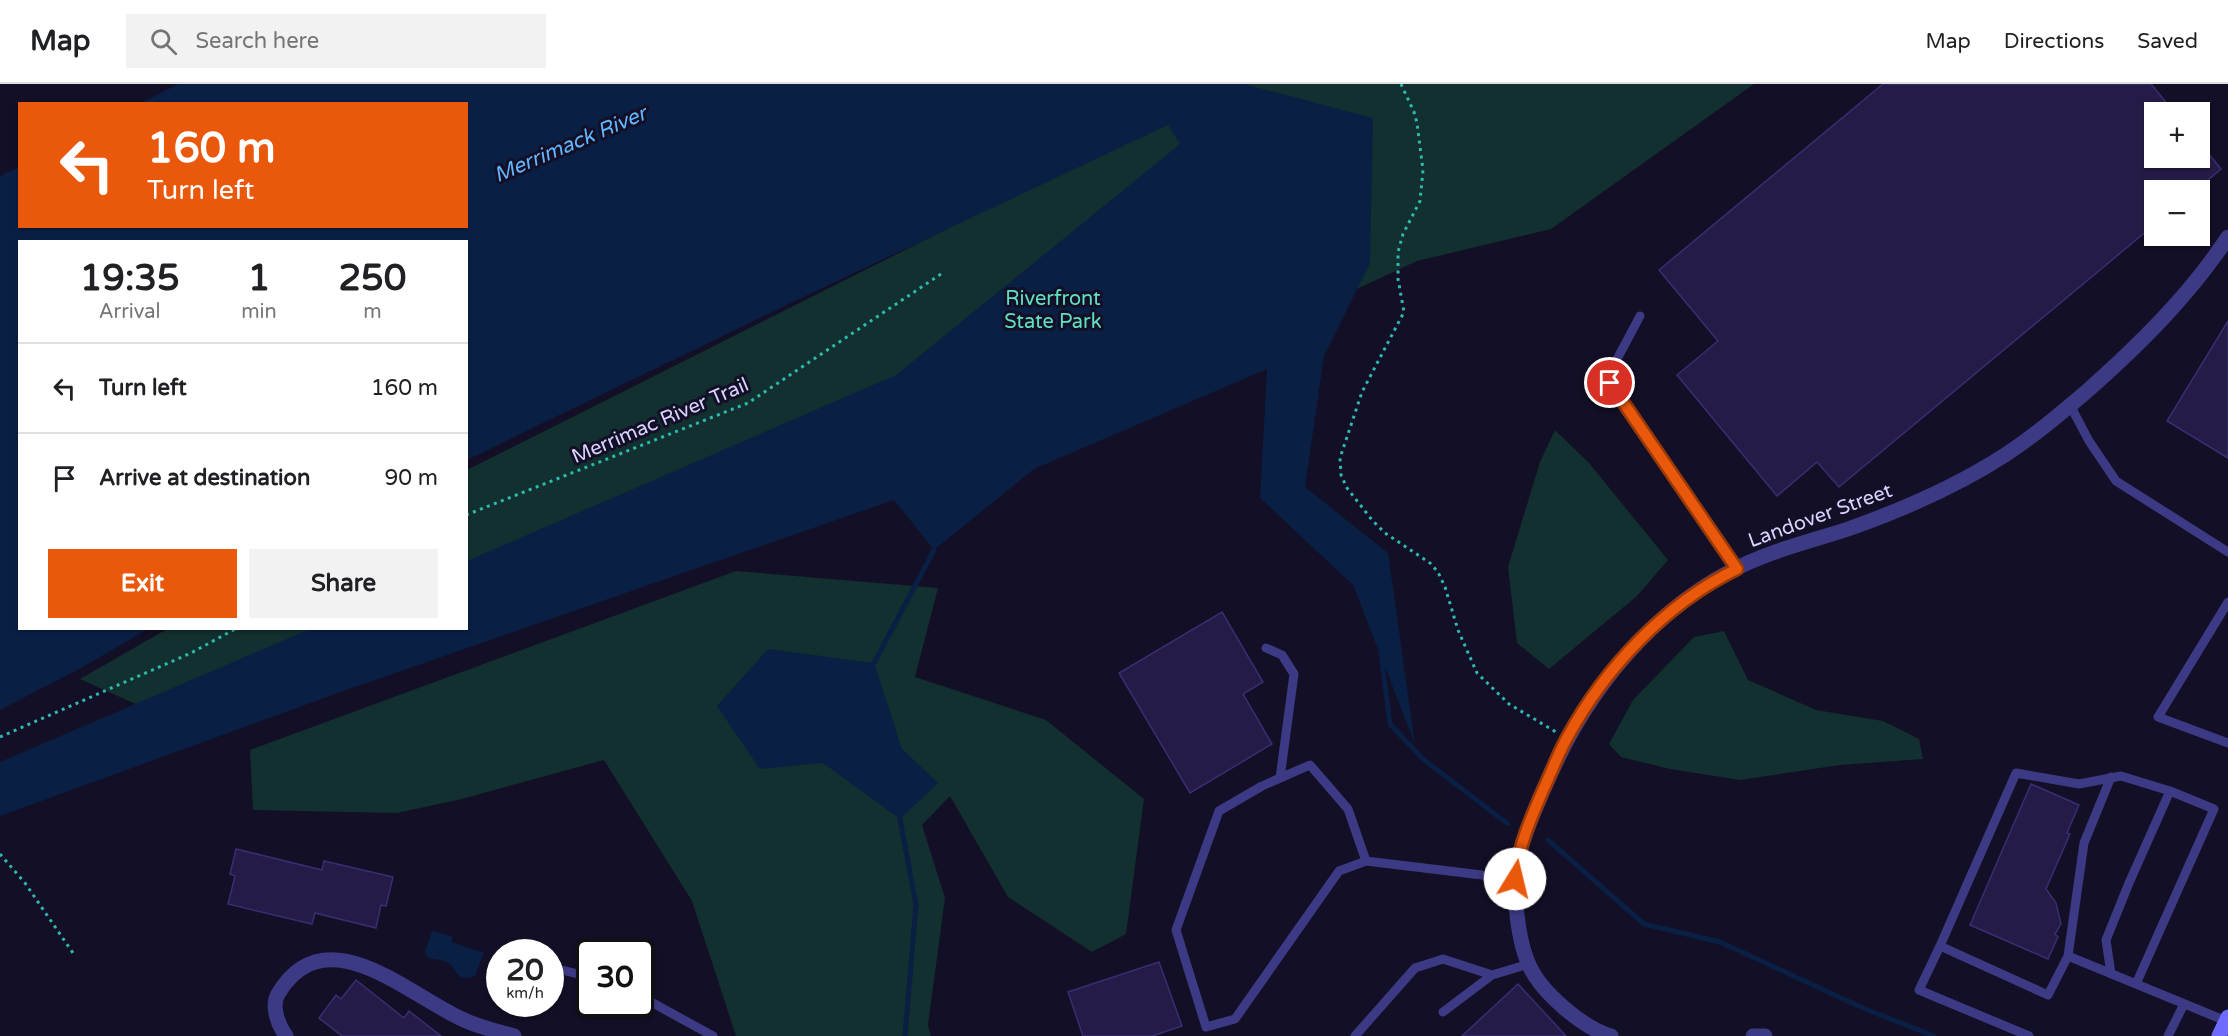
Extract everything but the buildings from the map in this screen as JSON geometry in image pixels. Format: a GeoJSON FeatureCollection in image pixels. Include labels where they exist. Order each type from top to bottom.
{"type":"FeatureCollection","features":[{"type":"Feature","properties":{"kind":"street","name":"Landover Street"},"geometry":{"type":"LineString","coordinates":[[1611,1036],[1577,1017],[1553,999],[1529,964],[1519,933],[1514,893],[1517,857],[1528,825],[1567,738],[1591,698],[1624,655],[1680,604],[1719,578],[1765,555],[1890,513],[1929,495],[2004,455],[2049,424],[2158,325],[2208,267],[2228,237]]}},
{"type":"Feature","properties":{"kind":"street"},"geometry":{"type":"LineString","coordinates":[[286,1036],[276,1017],[275,999],[286,981],[304,966],[322,959],[341,960],[363,966],[382,974],[462,1019],[514,1036]]}},
{"type":"Feature","properties":{"kind":"street"},"geometry":{"type":"LineString","coordinates":[[1753,1036],[1765,1036]]}},
{"type":"Feature","properties":{"kind":"lane"},"geometry":{"type":"LineString","coordinates":[[1641,316],[1616,361],[1610,383],[1737,569]]}},
{"type":"Feature","properties":{"kind":"lane"},"geometry":{"type":"LineString","coordinates":[[2070,405],[2089,441],[2116,481],[2228,552]]}},
{"type":"Feature","properties":{"kind":"lane"},"geometry":{"type":"LineString","coordinates":[[2228,602],[2158,717],[2228,743]]}},
{"type":"Feature","properties":{"kind":"lane"},"geometry":{"type":"LineString","coordinates":[[1266,648],[1282,655],[1294,674],[1280,778]]}},
{"type":"Feature","properties":{"kind":"lane"},"geometry":{"type":"LineString","coordinates":[[1366,861],[1348,809],[1310,765],[1262,786],[1219,811],[1176,930],[1206,1028],[1235,1018],[1339,871],[1366,861],[1515,879]]}},
{"type":"Feature","properties":{"kind":"lane"},"geometry":{"type":"LineString","coordinates":[[2029,1036],[1919,990],[2016,773],[2079,784],[2121,776],[2170,791],[2214,809],[2136,984]]}},
{"type":"Feature","properties":{"kind":"lane"},"geometry":{"type":"LineString","coordinates":[[1940,946],[2048,995],[2068,956],[2084,843],[2111,777]]}},
{"type":"Feature","properties":{"kind":"lane"},"geometry":{"type":"LineString","coordinates":[[2111,974],[2106,940],[2170,791]]}},
{"type":"Feature","properties":{"kind":"lane"},"geometry":{"type":"LineString","coordinates":[[2068,956],[2184,1004],[2225,1028]]}},
{"type":"Feature","properties":{"kind":"lane"},"geometry":{"type":"LineString","coordinates":[[1355,1036],[1415,968],[1443,959],[1492,975]]}},
{"type":"Feature","properties":{"kind":"lane"},"geometry":{"type":"LineString","coordinates":[[1443,1012],[1492,975],[1529,964]]}},
{"type":"Feature","properties":{"kind":"lane"},"geometry":{"type":"LineString","coordinates":[[654,1004],[713,1036]]}},
{"type":"Feature","properties":{"kind":"lane"},"geometry":{"type":"LineString","coordinates":[[2168,1036],[2184,1004]]}},
{"type":"Feature","properties":{"kind":"path"},"geometry":{"type":"LineString","coordinates":[[1401,84],[1417,123],[1423,170],[1420,201],[1403,234],[1398,252],[1398,279],[1404,312],[1362,392],[1343,447],[1339,467],[1347,488],[1372,520],[1385,533],[1430,563],[1441,579],[1458,630],[1477,673],[1509,704],[1567,738]]}},
{"type":"Feature","properties":{"kind":"path","name":"Merrimac River Trail"},"geometry":{"type":"LineString","coordinates":[[468,514],[748,403],[944,272]]}},
{"type":"Feature","properties":{"kind":"path"},"geometry":{"type":"LineString","coordinates":[[0,737],[191,653],[233,630]]}},
{"type":"Feature","properties":{"kind":"path"},"geometry":{"type":"LineString","coordinates":[[0,854],[25,884],[75,956]]}},
{"type":"Feature","properties":{"kind":"green space","name":"Riverfront State Park"},"geometry":{"type":"Polygon","coordinates":[[[1241,84],[1754,84],[1551,229],[1417,261],[1320,306],[202,734],[80,679],[165,630],[468,630],[468,469],[1098,153],[1241,84]]]}},
{"type":"Feature","properties":{"kind":"green space"},"geometry":{"type":"Polygon","coordinates":[[[1555,430],[1589,463],[1668,560],[1637,596],[1549,669],[1517,643],[1508,567],[1540,462],[1555,430]]]}},
{"type":"Feature","properties":{"kind":"green space"},"geometry":{"type":"Polygon","coordinates":[[[736,571],[938,588],[915,677],[1046,720],[1144,799],[1126,934],[1092,952],[1008,897],[950,796],[922,825],[945,898],[928,1025],[931,1036],[736,1036],[692,901],[604,760],[462,799],[397,813],[253,810],[250,750],[736,571]]]}},
{"type":"Feature","properties":{"kind":"green space"},"geometry":{"type":"Polygon","coordinates":[[[1724,631],[1748,680],[1816,710],[1883,721],[1919,739],[1923,759],[1840,765],[1740,780],[1670,769],[1621,757],[1609,744],[1633,700],[1694,637],[1724,631]]]}},
{"type":"Feature","properties":{"kind":"water","name":"Merrimack River"},"geometry":{"type":"Polygon","coordinates":[[[178,84],[1244,84],[1373,118],[1370,263],[1324,356],[1305,487],[1388,553],[1415,744],[1353,585],[1260,498],[1267,369],[1034,469],[934,550],[894,500],[349,689],[0,816],[0,762],[308,630],[468,630],[468,561],[896,375],[1180,144],[1168,125],[797,300],[468,460],[468,240],[18,240],[18,630],[146,630],[83,667],[0,710],[0,176],[18,167],[18,228],[468,228],[468,102],[143,102],[178,84]]]}},
{"type":"Feature","properties":{"kind":"water"},"geometry":{"type":"Polygon","coordinates":[[[768,649],[874,663],[902,749],[938,783],[900,819],[823,763],[760,769],[717,706],[768,649]]]}},
{"type":"Feature","properties":{"kind":"water"},"geometry":{"type":"Polygon","coordinates":[[[432,931],[452,936],[452,942],[484,953],[475,976],[463,978],[449,963],[426,956],[425,951],[432,931]]]}},
{"type":"Feature","properties":{"kind":"waterway"},"geometry":{"type":"LineString","coordinates":[[874,663],[934,550]]}},
{"type":"Feature","properties":{"kind":"waterway"},"geometry":{"type":"LineString","coordinates":[[1381,654],[1390,724],[1424,760],[1508,824]]}},
{"type":"Feature","properties":{"kind":"waterway"},"geometry":{"type":"LineString","coordinates":[[900,819],[916,905],[905,1036]]}},
{"type":"Feature","properties":{"kind":"waterway"},"geometry":{"type":"LineString","coordinates":[[1548,840],[1644,924],[1720,942],[1865,1009],[1934,1036]]}},
{"type":"Feature","properties":{"kind":"route"},"geometry":{"type":"LineString","coordinates":[[1515,879],[1517,857],[1532,815],[1567,738],[1591,698],[1624,655],[1680,604],[1737,569],[1610,383]]}}]}
